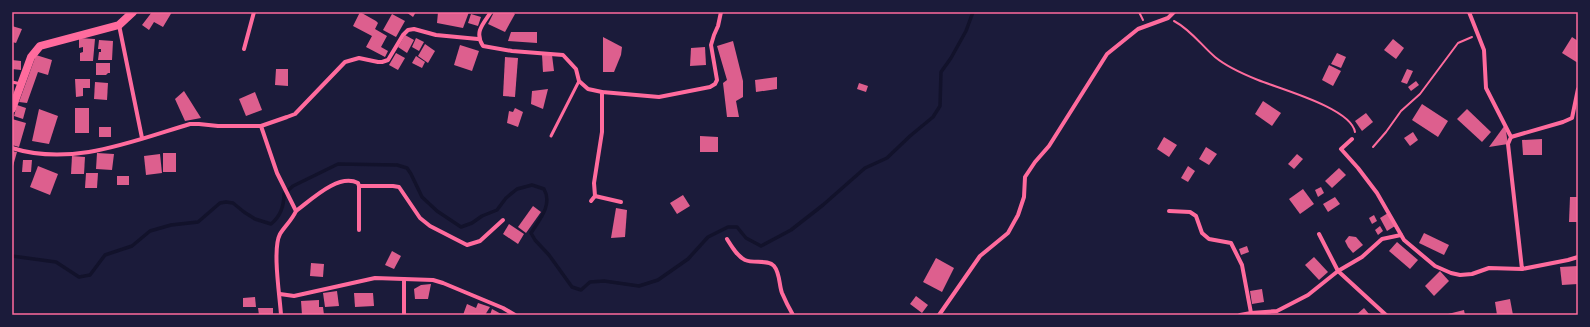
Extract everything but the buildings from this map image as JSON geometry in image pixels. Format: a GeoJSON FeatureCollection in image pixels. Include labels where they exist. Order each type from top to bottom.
{"type":"FeatureCollection","features":[{"type":"Feature","properties":{"kind":"main road"},"geometry":{"type":"LineString","coordinates":[[12,109],[31,57],[40,46],[119,25],[133,12]]}},
{"type":"Feature","properties":{"kind":"street"},"geometry":{"type":"LineString","coordinates":[[244,49],[254,12]]}},
{"type":"Feature","properties":{"kind":"street"},"geometry":{"type":"LineString","coordinates":[[491,12],[479,31],[478,39],[483,46],[512,51],[562,55],[576,69],[579,81],[588,89],[602,92],[658,97],[710,87],[715,84],[717,80],[711,45],[721,12]]}},
{"type":"Feature","properties":{"kind":"street"},"geometry":{"type":"LineString","coordinates":[[939,315],[980,256],[1008,233],[1018,216],[1024,197],[1024,177],[1049,146],[1107,54],[1138,29],[1168,18],[1174,12]]}},
{"type":"Feature","properties":{"kind":"street"},"geometry":{"type":"LineString","coordinates":[[1469,12],[1484,50],[1486,88],[1511,136],[1508,144],[1522,269]]}},
{"type":"Feature","properties":{"kind":"street"},"geometry":{"type":"LineString","coordinates":[[119,25],[142,138]]}},
{"type":"Feature","properties":{"kind":"street"},"geometry":{"type":"LineString","coordinates":[[12,148],[24,152],[46,154],[95,152],[190,124],[261,126],[294,114],[345,62],[359,58],[378,62],[388,60],[403,35],[408,30],[414,29],[436,35],[478,39]]}},
{"type":"Feature","properties":{"kind":"street"},"geometry":{"type":"LineString","coordinates":[[1511,136],[1563,122],[1572,118],[1578,89]]}},
{"type":"Feature","properties":{"kind":"street"},"geometry":{"type":"LineString","coordinates":[[591,201],[595,196],[594,183],[602,132],[602,92]]}},
{"type":"Feature","properties":{"kind":"street"},"geometry":{"type":"LineString","coordinates":[[261,126],[275,167],[296,211]]}},
{"type":"Feature","properties":{"kind":"street"},"geometry":{"type":"LineString","coordinates":[[1352,139],[1341,149],[1377,193],[1404,240],[1435,266],[1460,275],[1472,274],[1489,268],[1522,269],[1578,257]]}},
{"type":"Feature","properties":{"kind":"street"},"geometry":{"type":"LineString","coordinates":[[281,315],[277,246],[280,235],[296,211],[337,182],[353,181],[358,183],[359,186],[359,230]]}},
{"type":"Feature","properties":{"kind":"street"},"geometry":{"type":"LineString","coordinates":[[359,186],[399,187],[420,218],[430,226],[467,245],[480,241],[502,220]]}},
{"type":"Feature","properties":{"kind":"street"},"geometry":{"type":"LineString","coordinates":[[595,196],[621,202]]}},
{"type":"Feature","properties":{"kind":"street"},"geometry":{"type":"LineString","coordinates":[[1169,211],[1190,212],[1196,216],[1202,233],[1209,239],[1231,243],[1242,265],[1251,313]]}},
{"type":"Feature","properties":{"kind":"street"},"geometry":{"type":"LineString","coordinates":[[1319,234],[1338,271],[1386,315]]}},
{"type":"Feature","properties":{"kind":"street"},"geometry":{"type":"LineString","coordinates":[[1240,315],[1277,311],[1308,295],[1338,271],[1362,257],[1382,239],[1401,235]]}},
{"type":"Feature","properties":{"kind":"street"},"geometry":{"type":"LineString","coordinates":[[727,240],[734,251],[745,260],[756,263],[768,263],[774,266],[778,273],[782,292],[793,315]]}},
{"type":"Feature","properties":{"kind":"street"},"geometry":{"type":"LineString","coordinates":[[280,294],[294,296],[375,278],[433,280],[503,308],[515,315]]}},
{"type":"Feature","properties":{"kind":"street"},"geometry":{"type":"LineString","coordinates":[[404,279],[404,315]]}},
{"type":"Feature","properties":{"kind":"lane"},"geometry":{"type":"LineString","coordinates":[[551,136],[579,81]]}},
{"type":"Feature","properties":{"kind":"lane"},"geometry":{"type":"LineString","coordinates":[[12,82],[21,84]]}},
{"type":"Feature","properties":{"kind":"path"},"geometry":{"type":"LineString","coordinates":[[1168,18],[1192,33],[1215,57],[1235,70],[1316,102],[1339,113],[1349,121],[1354,128],[1355,134],[1352,139]]}},
{"type":"Feature","properties":{"kind":"path"},"geometry":{"type":"LineString","coordinates":[[1373,147],[1401,111],[1420,94],[1458,43],[1475,36]]}},
{"type":"Feature","properties":{"kind":"waterway"},"geometry":{"type":"LineString","coordinates":[[12,256],[56,262],[79,277],[90,275],[105,255],[132,246],[150,231],[171,225],[198,222],[220,203],[233,203],[255,219],[271,224],[277,218],[281,210],[284,194],[293,186],[338,164],[397,165],[407,168],[422,197],[437,211],[461,227],[497,210],[506,198],[517,189],[532,185],[544,189],[547,201],[546,207],[531,233],[572,287],[581,290],[590,282],[604,281],[639,286],[658,280],[688,259],[708,237],[728,227],[737,227],[746,238],[761,246],[791,230],[823,205],[865,168],[887,158],[933,117],[940,106],[941,72],[951,58],[966,31],[973,12]]}}]}
